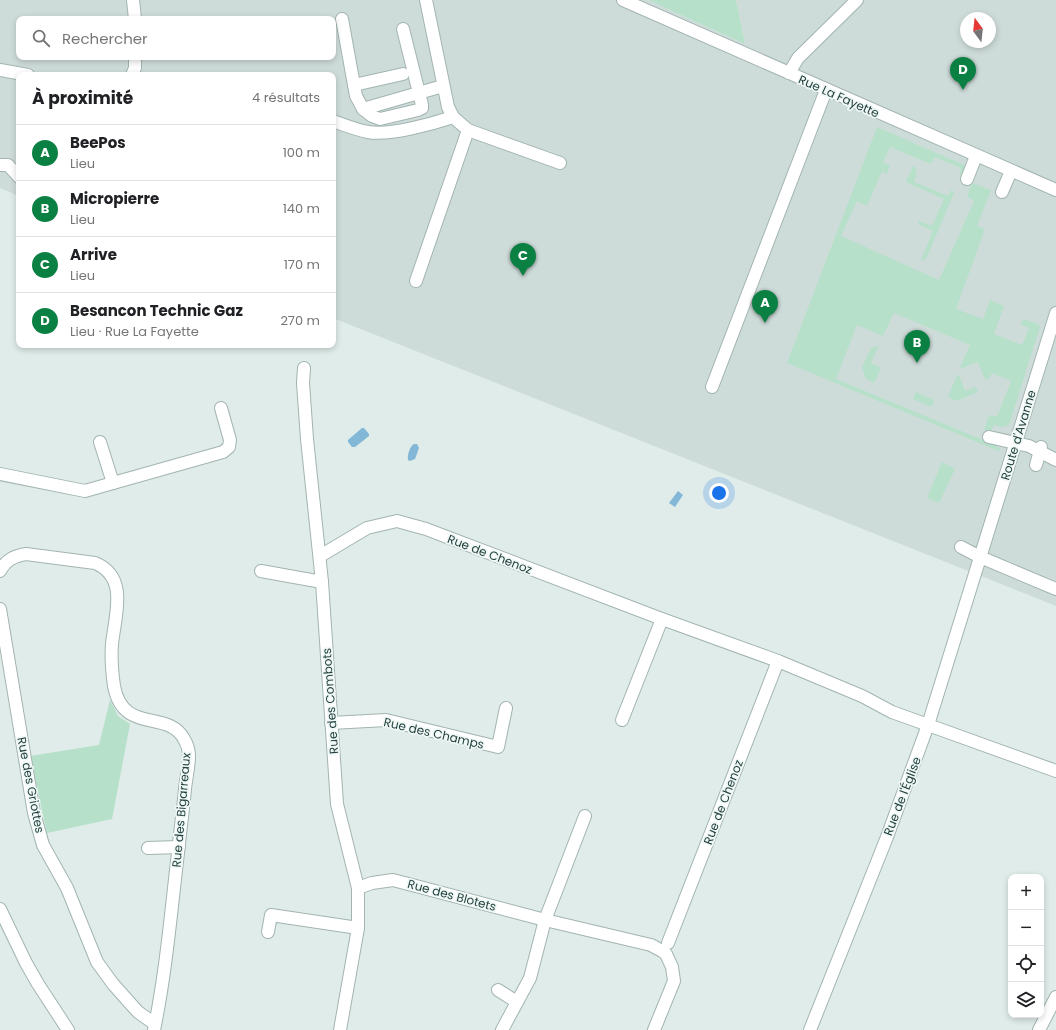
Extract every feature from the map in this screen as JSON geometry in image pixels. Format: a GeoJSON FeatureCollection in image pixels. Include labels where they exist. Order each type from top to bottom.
{"type":"FeatureCollection","features":[{"type":"Feature","properties":{"kind":"street"},"geometry":{"type":"LineString","coordinates":[[133,0],[135,16]]}},
{"type":"Feature","properties":{"kind":"street"},"geometry":{"type":"LineString","coordinates":[[426,0],[448,107],[453,117],[468,130],[560,163]]}},
{"type":"Feature","properties":{"kind":"street","name":"Rue La Fayette"},"geometry":{"type":"LineString","coordinates":[[623,0],[1056,190]]}},
{"type":"Feature","properties":{"kind":"street"},"geometry":{"type":"LineString","coordinates":[[789,73],[798,58],[857,0]]}},
{"type":"Feature","properties":{"kind":"street"},"geometry":{"type":"LineString","coordinates":[[342,19],[356,96],[363,109],[372,116],[380,119],[422,108],[403,29]]}},
{"type":"Feature","properties":{"kind":"street"},"geometry":{"type":"LineString","coordinates":[[133,72],[135,60]]}},
{"type":"Feature","properties":{"kind":"street"},"geometry":{"type":"LineString","coordinates":[[0,70],[16,73]]}},
{"type":"Feature","properties":{"kind":"street"},"geometry":{"type":"LineString","coordinates":[[354,85],[403,74]]}},
{"type":"Feature","properties":{"kind":"street"},"geometry":{"type":"LineString","coordinates":[[419,94],[444,86]]}},
{"type":"Feature","properties":{"kind":"street"},"geometry":{"type":"LineString","coordinates":[[712,387],[826,90]]}},
{"type":"Feature","properties":{"kind":"street"},"geometry":{"type":"LineString","coordinates":[[336,122],[368,132],[384,133],[453,117]]}},
{"type":"Feature","properties":{"kind":"street"},"geometry":{"type":"LineString","coordinates":[[416,281],[468,130]]}},
{"type":"Feature","properties":{"kind":"street"},"geometry":{"type":"LineString","coordinates":[[967,179],[976,156]]}},
{"type":"Feature","properties":{"kind":"street"},"geometry":{"type":"LineString","coordinates":[[4,165],[16,175]]}},
{"type":"Feature","properties":{"kind":"street"},"geometry":{"type":"LineString","coordinates":[[1002,192],[1011,171]]}},
{"type":"Feature","properties":{"kind":"street","name":"Route d'Avanne"},"geometry":{"type":"LineString","coordinates":[[980,557],[1056,313]]}},
{"type":"Feature","properties":{"kind":"street","name":"Rue des Combots"},"geometry":{"type":"LineString","coordinates":[[304,368],[303,383],[307,439],[322,582],[336,804],[358,888],[358,928],[340,1030]]}},
{"type":"Feature","properties":{"kind":"street"},"geometry":{"type":"LineString","coordinates":[[0,474],[84,491],[223,452],[229,447],[230,440],[221,408]]}},
{"type":"Feature","properties":{"kind":"street"},"geometry":{"type":"LineString","coordinates":[[989,437],[1041,449],[1056,460]]}},
{"type":"Feature","properties":{"kind":"street"},"geometry":{"type":"LineString","coordinates":[[100,442],[113,483]]}},
{"type":"Feature","properties":{"kind":"street"},"geometry":{"type":"LineString","coordinates":[[1036,465],[1041,449]]}},
{"type":"Feature","properties":{"kind":"street","name":"Rue de Chenoz"},"geometry":{"type":"LineString","coordinates":[[320,556],[367,528],[397,521],[426,529],[662,619],[778,660],[862,696],[887,710],[1056,771]]}},
{"type":"Feature","properties":{"kind":"street"},"geometry":{"type":"LineString","coordinates":[[961,547],[980,557],[1056,589]]}},
{"type":"Feature","properties":{"kind":"street","name":"Rue des Bigarreaux"},"geometry":{"type":"LineString","coordinates":[[4,556],[34,554],[95,563],[107,570],[115,581],[118,595],[112,655],[114,684],[119,700],[127,712],[132,715],[176,730],[184,738],[188,751],[188,760],[179,847],[162,983],[154,1027]]}},
{"type":"Feature","properties":{"kind":"street"},"geometry":{"type":"LineString","coordinates":[[0,571],[4,556]]}},
{"type":"Feature","properties":{"kind":"street","name":"Rue de l'Église"},"geometry":{"type":"LineString","coordinates":[[810,1030],[887,837],[928,725],[980,557]]}},
{"type":"Feature","properties":{"kind":"street"},"geometry":{"type":"LineString","coordinates":[[261,571],[322,582]]}},
{"type":"Feature","properties":{"kind":"street","name":"Rue des Griottes"},"geometry":{"type":"LineString","coordinates":[[0,609],[34,812],[43,845],[67,888],[97,962],[128,1002],[154,1027]]}},
{"type":"Feature","properties":{"kind":"street"},"geometry":{"type":"LineString","coordinates":[[622,720],[662,619]]}},
{"type":"Feature","properties":{"kind":"street","name":"Rue de Chenoz"},"geometry":{"type":"LineString","coordinates":[[665,947],[778,660]]}},
{"type":"Feature","properties":{"kind":"street","name":"Rue des Champs"},"geometry":{"type":"LineString","coordinates":[[331,723],[386,720],[498,747],[506,708]]}},
{"type":"Feature","properties":{"kind":"street"},"geometry":{"type":"LineString","coordinates":[[502,1030],[530,978],[545,920],[585,816]]}},
{"type":"Feature","properties":{"kind":"street"},"geometry":{"type":"LineString","coordinates":[[148,848],[179,847]]}},
{"type":"Feature","properties":{"kind":"street","name":"Rue des Blotets"},"geometry":{"type":"LineString","coordinates":[[358,888],[372,883],[393,880],[545,920],[665,947]]}},
{"type":"Feature","properties":{"kind":"street"},"geometry":{"type":"LineString","coordinates":[[268,932],[271,914],[358,928]]}},
{"type":"Feature","properties":{"kind":"street"},"geometry":{"type":"LineString","coordinates":[[1,916],[38,984],[68,1030]]}},
{"type":"Feature","properties":{"kind":"street"},"geometry":{"type":"LineString","coordinates":[[654,1030],[674,982],[672,967],[666,954],[665,947]]}},
{"type":"Feature","properties":{"kind":"street"},"geometry":{"type":"LineString","coordinates":[[498,990],[517,1002]]}},
{"type":"Feature","properties":{"kind":"street"},"geometry":{"type":"LineString","coordinates":[[1039,1030],[1056,997]]}},
{"type":"Feature","properties":{"kind":"shaded area"},"geometry":{"type":"Polygon","coordinates":[[[0,0],[648,0],[745,44],[736,0],[1056,0],[1056,606],[336,319],[336,72],[16,72],[16,195],[0,188],[0,0]]]}},
{"type":"Feature","properties":{"kind":"green space"},"geometry":{"type":"Polygon","coordinates":[[[648,0],[736,0],[745,44],[648,0]]]}},
{"type":"Feature","properties":{"kind":"green space"},"geometry":{"type":"Polygon","coordinates":[[[877,127],[964,165],[964,170],[962,175],[960,175],[961,168],[935,157],[931,164],[890,147],[883,162],[890,166],[887,174],[882,171],[867,206],[857,201],[841,236],[939,280],[974,201],[967,196],[972,183],[991,190],[977,226],[985,229],[956,309],[983,319],[990,300],[1004,306],[994,334],[1022,345],[1029,328],[1021,325],[1023,319],[1038,324],[1040,327],[1009,425],[1002,427],[994,425],[991,432],[984,430],[989,415],[997,417],[1011,381],[992,373],[988,380],[984,378],[978,362],[962,368],[960,367],[970,345],[894,313],[883,336],[857,325],[836,379],[995,445],[1001,452],[787,363],[877,127]]]}},
{"type":"Feature","properties":{"kind":"green space"},"geometry":{"type":"Polygon","coordinates":[[[913,166],[915,167],[917,173],[914,182],[948,196],[952,189],[954,193],[926,259],[921,260],[933,231],[918,224],[919,221],[932,226],[944,199],[906,182],[913,166]]]}},
{"type":"Feature","properties":{"kind":"green space"},"geometry":{"type":"Polygon","coordinates":[[[879,346],[871,363],[881,368],[874,383],[866,379],[862,367],[871,348],[879,346]]]}},
{"type":"Feature","properties":{"kind":"green space"},"geometry":{"type":"Polygon","coordinates":[[[957,375],[959,375],[965,391],[976,387],[978,392],[956,401],[948,397],[957,375]]]}},
{"type":"Feature","properties":{"kind":"green space"},"geometry":{"type":"Polygon","coordinates":[[[916,392],[934,400],[931,407],[913,399],[916,392]]]}},
{"type":"Feature","properties":{"kind":"green space"},"geometry":{"type":"Polygon","coordinates":[[[942,462],[955,469],[939,503],[927,498],[942,462]]]}},
{"type":"Feature","properties":{"kind":"green space"},"geometry":{"type":"Polygon","coordinates":[[[110,700],[118,716],[130,724],[112,819],[47,833],[30,756],[99,745],[110,700]]]}},
{"type":"Feature","properties":{"kind":"water"},"geometry":{"type":"Polygon","coordinates":[[[364,428],[369,436],[355,447],[352,447],[348,440],[364,428]]]}},
{"type":"Feature","properties":{"kind":"water"},"geometry":{"type":"Polygon","coordinates":[[[414,444],[417,444],[419,448],[415,459],[410,461],[408,460],[408,453],[414,444]]]}},
{"type":"Feature","properties":{"kind":"water"},"geometry":{"type":"Polygon","coordinates":[[[678,491],[683,495],[675,507],[669,503],[678,491]]]}},
{"type":"Feature","properties":{"kind":"place","name":"Besancon Technic Gaz"},"geometry":{"type":"Point","coordinates":[963,90]}},
{"type":"Feature","properties":{"kind":"place","name":"Arrive"},"geometry":{"type":"Point","coordinates":[523,276]}},
{"type":"Feature","properties":{"kind":"place","name":"BeePos"},"geometry":{"type":"Point","coordinates":[765,323]}},
{"type":"Feature","properties":{"kind":"place","name":"Micropierre"},"geometry":{"type":"Point","coordinates":[917,363]}}]}
